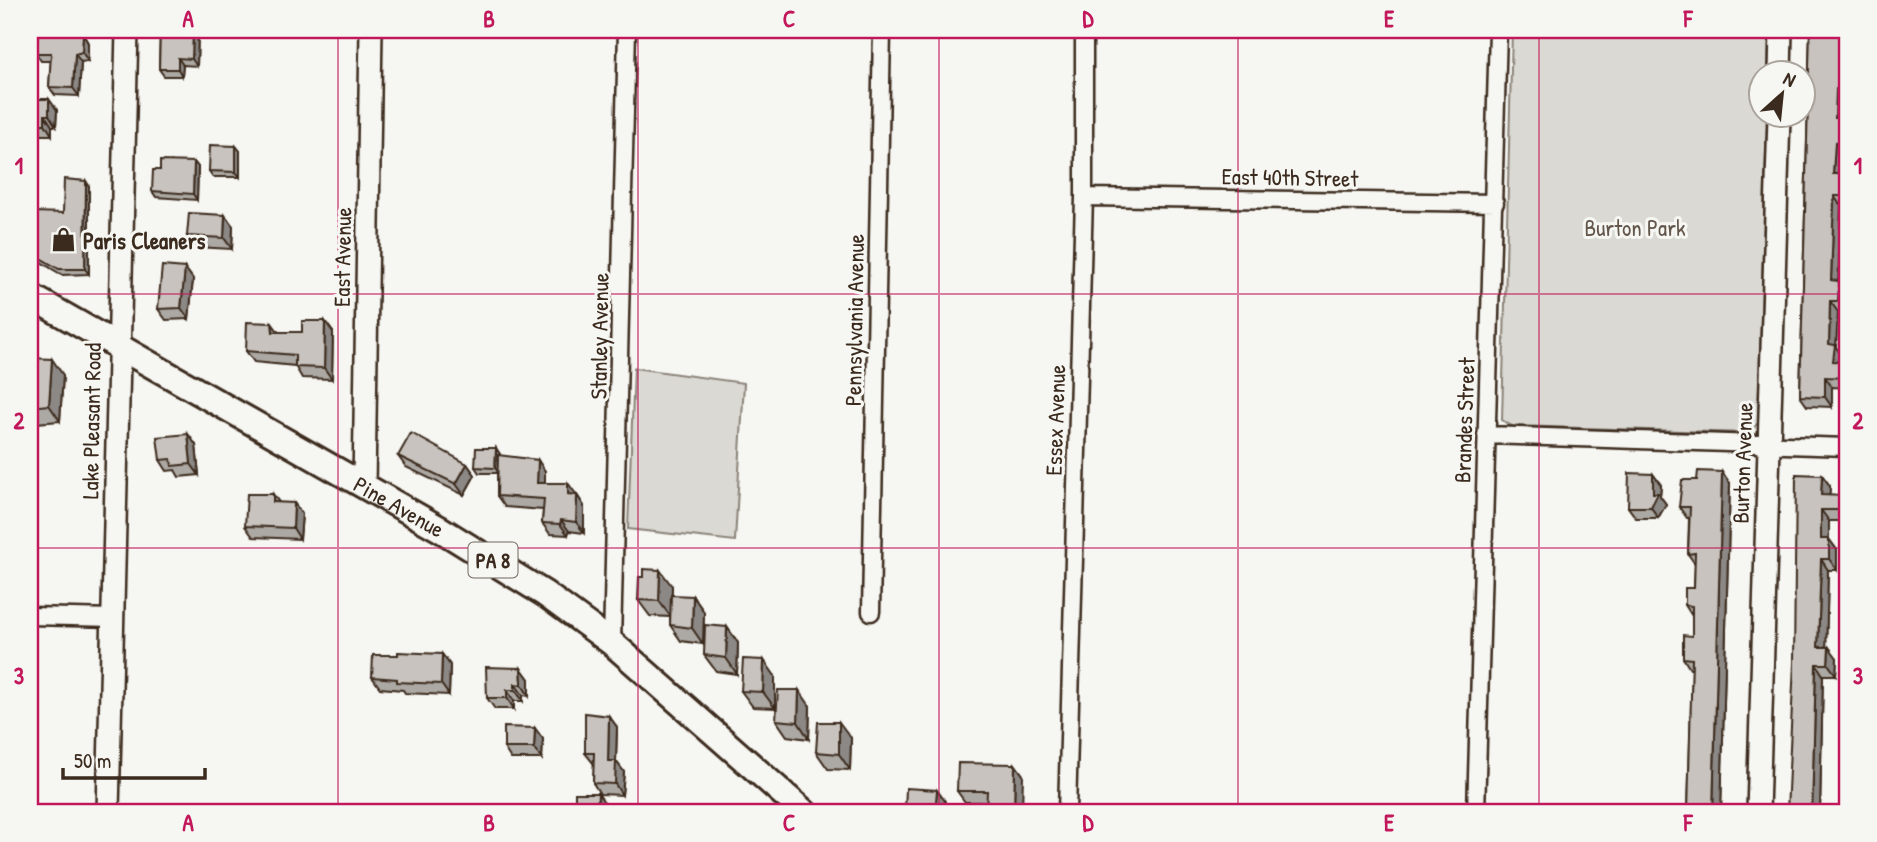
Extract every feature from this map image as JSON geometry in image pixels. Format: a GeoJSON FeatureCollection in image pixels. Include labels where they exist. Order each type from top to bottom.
{"type":"FeatureCollection","features":[{"type":"Feature","properties":{"kind":"main road","name":"Pine Avenue"},"geometry":{"type":"LineString","coordinates":[[30,296],[513,573],[612,643],[804,812]]}},
{"type":"Feature","properties":{"kind":"street","name":"Lake Pleasant Road"},"geometry":{"type":"LineString","coordinates":[[108,812],[127,30]]}},
{"type":"Feature","properties":{"kind":"street","name":"East Avenue"},"geometry":{"type":"LineString","coordinates":[[364,486],[371,30]]}},
{"type":"Feature","properties":{"kind":"street","name":"Stanley Avenue"},"geometry":{"type":"LineString","coordinates":[[612,643],[627,30]]}},
{"type":"Feature","properties":{"kind":"street","name":"Pennsylvania Avenue"},"geometry":{"type":"LineString","coordinates":[[871,611],[882,30]]}},
{"type":"Feature","properties":{"kind":"street","name":"Essex Avenue"},"geometry":{"type":"LineString","coordinates":[[1067,812],[1084,197],[1084,30]]}},
{"type":"Feature","properties":{"kind":"street","name":"Brandes Street"},"geometry":{"type":"LineString","coordinates":[[1476,812],[1498,30]]}},
{"type":"Feature","properties":{"kind":"street"},"geometry":{"type":"LineString","coordinates":[[1780,60],[1781,30]]}},
{"type":"Feature","properties":{"kind":"street","name":"Burton Avenue"},"geometry":{"type":"LineString","coordinates":[[1758,812],[1779,130]]}},
{"type":"Feature","properties":{"kind":"street","name":"East 40th Street"},"geometry":{"type":"LineString","coordinates":[[1084,197],[1494,203]]}},
{"type":"Feature","properties":{"kind":"street"},"geometry":{"type":"LineString","coordinates":[[1486,435],[1847,447]]}},
{"type":"Feature","properties":{"kind":"street"},"geometry":{"type":"LineString","coordinates":[[30,616],[114,618]]}},
{"type":"Feature","properties":{"kind":"green space","name":"Burton Park"},"geometry":{"type":"Polygon","coordinates":[[[1512,30],[1769,30],[1768,60],[1748,60],[1748,130],[1767,130],[1758,423],[1749,433],[1512,426],[1502,420],[1512,30]]]}},
{"type":"Feature","properties":{"kind":"green space"},"geometry":{"type":"Polygon","coordinates":[[[634,368],[744,383],[735,541],[628,529],[634,368]]]}},
{"type":"Feature","properties":{"kind":"building"},"geometry":{"type":"Polygon","coordinates":[[[38,30],[83,34],[82,52],[75,54],[73,88],[49,87],[51,53],[36,53],[38,30]]]}},
{"type":"Feature","properties":{"kind":"building"},"geometry":{"type":"Polygon","coordinates":[[[160,30],[193,30],[192,59],[178,58],[178,69],[159,69],[160,30]]]}},
{"type":"Feature","properties":{"kind":"building"},"geometry":{"type":"Polygon","coordinates":[[[1810,30],[1847,30],[1847,90],[1836,89],[1835,118],[1846,118],[1845,141],[1835,142],[1833,174],[1847,174],[1847,196],[1834,196],[1831,280],[1839,281],[1838,301],[1830,301],[1829,344],[1835,345],[1833,361],[1847,362],[1847,378],[1825,377],[1825,397],[1800,396],[1807,130],[1818,130],[1818,60],[1809,60],[1810,30]]]}},
{"type":"Feature","properties":{"kind":"building"},"geometry":{"type":"Polygon","coordinates":[[[30,99],[49,99],[49,115],[45,115],[45,124],[30,124],[30,99]]]}},
{"type":"Feature","properties":{"kind":"building"},"geometry":{"type":"Polygon","coordinates":[[[210,145],[236,146],[236,172],[209,171],[210,145]]]}},
{"type":"Feature","properties":{"kind":"building"},"geometry":{"type":"Polygon","coordinates":[[[160,161],[194,162],[193,194],[152,191],[153,170],[160,170],[160,161]]]}},
{"type":"Feature","properties":{"kind":"building","name":"Paris Cleaners"},"geometry":{"type":"Polygon","coordinates":[[[64,179],[86,181],[85,269],[59,269],[32,253],[34,212],[63,213],[64,179]]]}},
{"type":"Feature","properties":{"kind":"building"},"geometry":{"type":"Polygon","coordinates":[[[189,213],[225,215],[224,238],[187,236],[189,213]]]}},
{"type":"Feature","properties":{"kind":"building"},"geometry":{"type":"Polygon","coordinates":[[[162,266],[185,268],[181,308],[158,309],[162,266]]]}},
{"type":"Feature","properties":{"kind":"building"},"geometry":{"type":"Polygon","coordinates":[[[302,321],[325,321],[324,368],[295,367],[295,355],[246,351],[247,322],[272,323],[273,332],[302,332],[302,321]]]}},
{"type":"Feature","properties":{"kind":"building"},"geometry":{"type":"Polygon","coordinates":[[[30,358],[52,359],[49,405],[30,407],[30,358]]]}},
{"type":"Feature","properties":{"kind":"building"},"geometry":{"type":"Polygon","coordinates":[[[411,433],[467,464],[456,484],[398,456],[411,433]]]}},
{"type":"Feature","properties":{"kind":"building"},"geometry":{"type":"Polygon","coordinates":[[[188,434],[191,464],[172,466],[171,459],[160,460],[157,437],[188,434]]]}},
{"type":"Feature","properties":{"kind":"building"},"geometry":{"type":"Polygon","coordinates":[[[476,448],[496,448],[495,468],[475,467],[476,448]]]}},
{"type":"Feature","properties":{"kind":"building"},"geometry":{"type":"Polygon","coordinates":[[[498,455],[538,460],[537,483],[568,483],[568,494],[577,495],[576,522],[561,520],[560,524],[542,523],[544,499],[497,496],[498,455]]]}},
{"type":"Feature","properties":{"kind":"building"},"geometry":{"type":"Polygon","coordinates":[[[1698,471],[1722,472],[1713,812],[1688,812],[1692,659],[1683,658],[1683,635],[1692,636],[1692,606],[1685,605],[1685,588],[1694,588],[1695,553],[1688,554],[1690,507],[1679,507],[1682,480],[1697,480],[1698,471]]]}},
{"type":"Feature","properties":{"kind":"building"},"geometry":{"type":"Polygon","coordinates":[[[1629,473],[1653,474],[1653,493],[1658,493],[1651,507],[1628,507],[1629,473]]]}},
{"type":"Feature","properties":{"kind":"building"},"geometry":{"type":"Polygon","coordinates":[[[1796,474],[1822,475],[1821,495],[1847,496],[1847,510],[1821,510],[1821,539],[1829,539],[1829,559],[1821,559],[1818,647],[1829,647],[1828,664],[1816,664],[1812,812],[1787,812],[1794,663],[1796,474]]]}},
{"type":"Feature","properties":{"kind":"building"},"geometry":{"type":"Polygon","coordinates":[[[247,494],[273,494],[273,502],[294,503],[293,528],[245,526],[247,494]]]}},
{"type":"Feature","properties":{"kind":"building"},"geometry":{"type":"Polygon","coordinates":[[[643,569],[660,570],[659,601],[638,600],[639,577],[643,577],[643,569]]]}},
{"type":"Feature","properties":{"kind":"building"},"geometry":{"type":"Polygon","coordinates":[[[671,595],[693,596],[692,628],[670,625],[671,595]]]}},
{"type":"Feature","properties":{"kind":"building"},"geometry":{"type":"Polygon","coordinates":[[[705,625],[727,627],[726,658],[704,655],[705,625]]]}},
{"type":"Feature","properties":{"kind":"building"},"geometry":{"type":"Polygon","coordinates":[[[398,652],[442,654],[441,684],[397,682],[397,679],[372,677],[373,655],[398,655],[398,652]]]}},
{"type":"Feature","properties":{"kind":"building"},"geometry":{"type":"Polygon","coordinates":[[[743,659],[764,660],[763,692],[741,691],[743,659]]]}},
{"type":"Feature","properties":{"kind":"building"},"geometry":{"type":"Polygon","coordinates":[[[486,667],[521,668],[522,685],[515,684],[515,690],[507,690],[507,698],[487,698],[486,667]]]}},
{"type":"Feature","properties":{"kind":"building"},"geometry":{"type":"Polygon","coordinates":[[[778,690],[799,690],[798,722],[776,720],[778,690]]]}},
{"type":"Feature","properties":{"kind":"building"},"geometry":{"type":"Polygon","coordinates":[[[585,713],[609,716],[608,761],[616,761],[615,784],[593,783],[594,753],[585,753],[585,713]]]}},
{"type":"Feature","properties":{"kind":"building"},"geometry":{"type":"Polygon","coordinates":[[[818,722],[839,722],[839,754],[816,752],[818,722]]]}},
{"type":"Feature","properties":{"kind":"building"},"geometry":{"type":"Polygon","coordinates":[[[504,727],[535,728],[534,748],[504,748],[504,727]]]}},
{"type":"Feature","properties":{"kind":"building"},"geometry":{"type":"Polygon","coordinates":[[[958,763],[1015,764],[1014,812],[986,812],[987,791],[957,791],[958,763]]]}},
{"type":"Feature","properties":{"kind":"building"},"geometry":{"type":"Polygon","coordinates":[[[906,788],[937,790],[935,812],[905,812],[906,788]]]}},
{"type":"Feature","properties":{"kind":"building"},"geometry":{"type":"Polygon","coordinates":[[[575,793],[598,793],[597,812],[575,812],[575,793]]]}},
{"type":"Feature","properties":{"kind":"place","name":"Paris Cleaners"},"geometry":{"type":"Point","coordinates":[63,240]}}]}
